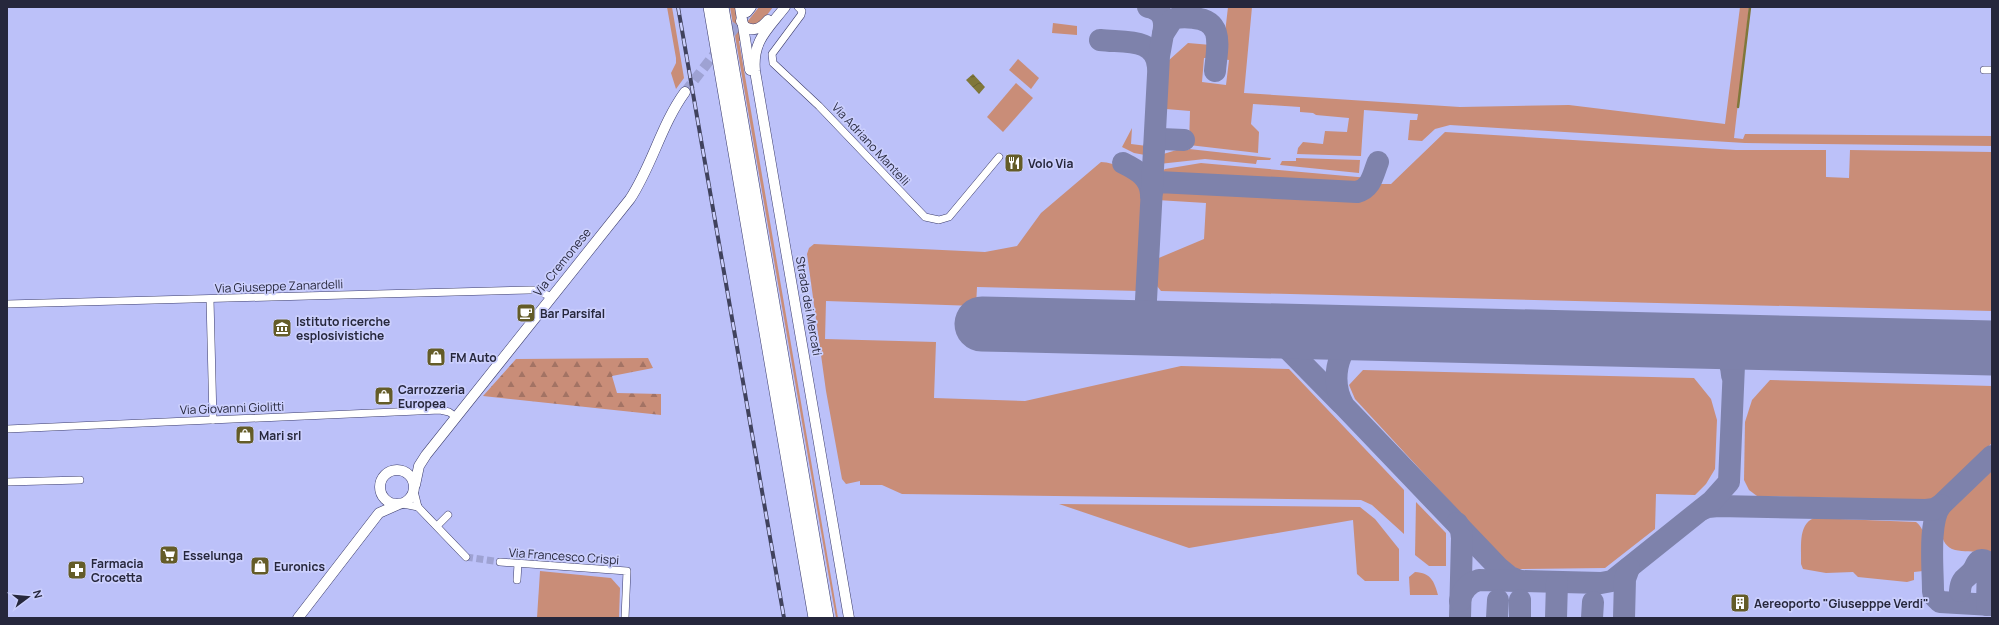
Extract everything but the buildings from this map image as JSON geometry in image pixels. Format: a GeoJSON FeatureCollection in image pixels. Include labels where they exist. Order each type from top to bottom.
{"type":"FeatureCollection","features":[{"type":"Feature","properties":{"kind":"highway"},"geometry":{"type":"LineString","coordinates":[[710,7],[815,618]]}},
{"type":"Feature","properties":{"kind":"highway"},"geometry":{"type":"LineString","coordinates":[[722,7],[827,618]]}},
{"type":"Feature","properties":{"kind":"street"},"geometry":{"type":"LineString","coordinates":[[741,21],[747,28],[758,29],[765,24],[779,7]]}},
{"type":"Feature","properties":{"kind":"street","name":"Strada dei Mercati"},"geometry":{"type":"LineString","coordinates":[[785,7],[758,41],[755,54],[755,71],[849,618]]}},
{"type":"Feature","properties":{"kind":"street","name":"Via Adriano Mantelli"},"geometry":{"type":"LineString","coordinates":[[798,7],[802,11],[801,15],[773,52],[771,58],[773,63],[820,106],[925,217],[939,220],[949,216],[999,157]]}},
{"type":"Feature","properties":{"kind":"street","name":"Strada dei Mercati"},"geometry":{"type":"LineString","coordinates":[[746,9],[741,21],[844,618]]}},
{"type":"Feature","properties":{"kind":"street"},"geometry":{"type":"LineString","coordinates":[[1984,70],[1992,70]]}},
{"type":"Feature","properties":{"kind":"street","name":"Via Cremonese"},"geometry":{"type":"LineString","coordinates":[[426,455],[550,297],[630,200],[641,180],[670,116],[684,92]]}},
{"type":"Feature","properties":{"kind":"street","name":"Via Giuseppe Zanardelli"},"geometry":{"type":"LineString","coordinates":[[7,304],[529,290],[537,290],[550,297]]}},
{"type":"Feature","properties":{"kind":"street"},"geometry":{"type":"LineString","coordinates":[[210,298],[213,420]]}},
{"type":"Feature","properties":{"kind":"street","name":"Via Giovanni Giolitti"},"geometry":{"type":"LineString","coordinates":[[7,429],[440,410],[449,412],[456,417]]}},
{"type":"Feature","properties":{"kind":"street"},"geometry":{"type":"LineString","coordinates":[[379,513],[380,485],[385,475],[411,464],[426,455]]}},
{"type":"Feature","properties":{"kind":"street"},"geometry":{"type":"LineString","coordinates":[[298,618],[379,513],[408,501],[414,488],[419,466],[426,455]]}},
{"type":"Feature","properties":{"kind":"street"},"geometry":{"type":"LineString","coordinates":[[395,470],[406,472],[413,480],[414,498],[418,507],[466,557]]}},
{"type":"Feature","properties":{"kind":"street"},"geometry":{"type":"LineString","coordinates":[[7,482],[80,480]]}},
{"type":"Feature","properties":{"kind":"street"},"geometry":{"type":"LineString","coordinates":[[380,491],[386,501],[418,507]]}},
{"type":"Feature","properties":{"kind":"street"},"geometry":{"type":"LineString","coordinates":[[437,526],[448,515]]}},
{"type":"Feature","properties":{"kind":"street","name":"Via Francesco Crispi"},"geometry":{"type":"LineString","coordinates":[[500,562],[627,571],[626,618]]}},
{"type":"Feature","properties":{"kind":"street"},"geometry":{"type":"LineString","coordinates":[[517,580],[518,564]]}},
{"type":"Feature","properties":{"kind":"green space"},"geometry":{"type":"Polygon","coordinates":[[[667,7],[672,7],[684,78],[676,89],[671,73],[676,63],[676,58],[667,7]]]}},
{"type":"Feature","properties":{"kind":"green space"},"geometry":{"type":"Polygon","coordinates":[[[730,7],[736,7],[741,41],[739,41],[838,618],[836,618],[730,7]]]}},
{"type":"Feature","properties":{"kind":"green space"},"geometry":{"type":"Polygon","coordinates":[[[759,7],[773,7],[765,18],[759,23],[751,24],[747,22],[759,7]]]}},
{"type":"Feature","properties":{"kind":"green space"},"geometry":{"type":"Polygon","coordinates":[[[1228,7],[1252,7],[1244,93],[1460,107],[1569,105],[1725,124],[1740,7],[1749,7],[1734,138],[1743,139],[1745,134],[1992,136],[1992,146],[1745,143],[1450,125],[1435,129],[1422,141],[1408,140],[1410,120],[1417,120],[1418,114],[1364,110],[1361,156],[1297,154],[1298,148],[1303,142],[1323,144],[1325,131],[1347,132],[1349,118],[1300,112],[1300,107],[1253,104],[1251,124],[1259,132],[1258,153],[1189,145],[1190,111],[1166,109],[1168,61],[1188,43],[1211,45],[1210,58],[1204,58],[1202,82],[1226,85],[1229,60],[1222,59],[1228,7]]]}},
{"type":"Feature","properties":{"kind":"green space"},"geometry":{"type":"Polygon","coordinates":[[[1053,23],[1077,26],[1077,35],[1052,33],[1053,23]]]}},
{"type":"Feature","properties":{"kind":"green space"},"geometry":{"type":"Polygon","coordinates":[[[1018,59],[1039,78],[1031,89],[1009,70],[1018,59]]]}},
{"type":"Feature","properties":{"kind":"green space"},"geometry":{"type":"Polygon","coordinates":[[[1016,83],[1033,98],[1003,132],[987,117],[1016,83]]]}},
{"type":"Feature","properties":{"kind":"green space"},"geometry":{"type":"Polygon","coordinates":[[[1132,128],[1131,144],[1147,146],[1145,155],[1134,153],[1122,147],[1132,128]]]}},
{"type":"Feature","properties":{"kind":"green space"},"geometry":{"type":"Polygon","coordinates":[[[1445,132],[1736,150],[1826,150],[1826,177],[1849,178],[1850,150],[1992,152],[1992,311],[1161,291],[1153,281],[1154,260],[1204,239],[1206,203],[1157,200],[1158,189],[1165,185],[1357,195],[1370,193],[1374,184],[1391,184],[1445,132]]]}},
{"type":"Feature","properties":{"kind":"green space"},"geometry":{"type":"Polygon","coordinates":[[[1180,149],[1271,158],[1270,160],[1257,160],[1256,164],[1205,159],[1159,164],[1160,155],[1180,149]]]}},
{"type":"Feature","properties":{"kind":"green space"},"geometry":{"type":"Polygon","coordinates":[[[1296,158],[1360,160],[1359,173],[1280,165],[1282,161],[1296,161],[1296,158]]]}},
{"type":"Feature","properties":{"kind":"green space"},"geometry":{"type":"Polygon","coordinates":[[[1101,162],[1119,166],[1131,173],[1141,182],[1144,187],[1140,291],[977,287],[976,306],[826,301],[825,339],[936,342],[934,398],[1025,401],[1181,366],[1289,369],[1404,490],[1404,534],[1372,505],[1361,500],[902,494],[882,485],[860,485],[860,481],[846,484],[842,479],[826,391],[807,254],[809,248],[814,244],[985,252],[1017,246],[1041,213],[1101,162]]]}},
{"type":"Feature","properties":{"kind":"green space"},"geometry":{"type":"Polygon","coordinates":[[[1201,163],[1369,178],[1363,185],[1354,189],[1159,179],[1161,172],[1165,169],[1201,163]]]}},
{"type":"Feature","properties":{"kind":"green space"},"geometry":{"type":"Polygon","coordinates":[[[648,358],[653,368],[612,376],[617,393],[661,394],[661,415],[483,396],[516,359],[648,358]]]}},
{"type":"Feature","properties":{"kind":"green space"},"geometry":{"type":"Polygon","coordinates":[[[1363,370],[1694,378],[1711,399],[1717,420],[1715,469],[1706,484],[1695,495],[1656,494],[1655,529],[1605,568],[1517,569],[1502,558],[1355,399],[1349,385],[1363,370]]]}},
{"type":"Feature","properties":{"kind":"green space"},"geometry":{"type":"Polygon","coordinates":[[[1770,380],[1992,386],[1992,443],[1936,497],[1929,500],[1757,496],[1749,490],[1744,480],[1745,422],[1752,400],[1770,380]]]}},
{"type":"Feature","properties":{"kind":"green space"},"geometry":{"type":"Polygon","coordinates":[[[1992,468],[1992,552],[1952,549],[1943,538],[1941,528],[1944,518],[1955,503],[1992,468]]]}},
{"type":"Feature","properties":{"kind":"green space"},"geometry":{"type":"Polygon","coordinates":[[[1416,502],[1446,533],[1446,566],[1429,566],[1415,555],[1416,502]]]}},
{"type":"Feature","properties":{"kind":"green space"},"geometry":{"type":"Polygon","coordinates":[[[1059,504],[1360,507],[1375,519],[1399,549],[1399,581],[1365,581],[1357,574],[1353,520],[1189,548],[1059,504]]]}},
{"type":"Feature","properties":{"kind":"green space"},"geometry":{"type":"Polygon","coordinates":[[[1814,518],[1916,522],[1923,531],[1926,545],[1926,559],[1923,571],[1914,572],[1914,580],[1907,582],[1858,577],[1853,572],[1826,573],[1803,569],[1801,564],[1801,545],[1803,532],[1805,526],[1814,518]]]}},
{"type":"Feature","properties":{"kind":"green space"},"geometry":{"type":"Polygon","coordinates":[[[540,571],[611,578],[620,588],[619,618],[537,618],[540,571]]]}},
{"type":"Feature","properties":{"kind":"green space"},"geometry":{"type":"Polygon","coordinates":[[[1415,572],[1425,574],[1431,579],[1438,595],[1410,595],[1409,577],[1415,572]]]}},
{"type":"Feature","properties":{"kind":"water"},"geometry":{"type":"Polygon","coordinates":[[[973,74],[985,87],[979,94],[966,80],[973,74]]]}},
{"type":"Feature","properties":{"kind":"waterway"},"geometry":{"type":"LineString","coordinates":[[1738,107],[1750,7]]}},
{"type":"Feature","properties":{"kind":"taxiway"},"geometry":{"type":"LineString","coordinates":[[1148,7],[1153,8],[1162,16],[1164,20],[1163,34]]}},
{"type":"Feature","properties":{"kind":"taxiway"},"geometry":{"type":"LineString","coordinates":[[1170,329],[1164,328],[1152,320],[1149,316],[1146,300],[1159,56],[1163,34],[1172,20],[1185,17],[1204,20],[1211,24],[1217,37],[1215,71]]}},
{"type":"Feature","properties":{"kind":"taxiway"},"geometry":{"type":"LineString","coordinates":[[1100,40],[1137,43],[1145,46],[1156,57],[1158,67]]}},
{"type":"Feature","properties":{"kind":"taxiway"},"geometry":{"type":"LineString","coordinates":[[1154,148],[1156,143],[1161,139],[1184,140]]}},
{"type":"Feature","properties":{"kind":"taxiway"},"geometry":{"type":"LineString","coordinates":[[1151,195],[1154,185],[1158,182],[1357,192],[1369,184],[1378,162]]}},
{"type":"Feature","properties":{"kind":"taxiway"},"geometry":{"type":"LineString","coordinates":[[1123,163],[1138,171],[1142,175],[1148,183],[1151,194]]}},
{"type":"Feature","properties":{"kind":"taxiway"},"geometry":{"type":"LineString","coordinates":[[1225,330],[1264,336],[1286,347],[1341,403]]}},
{"type":"Feature","properties":{"kind":"taxiway"},"geometry":{"type":"LineString","coordinates":[[1380,334],[1368,334],[1361,336],[1345,349],[1340,358],[1337,387],[1344,406],[1499,568],[1510,577],[1520,581]]}},
{"type":"Feature","properties":{"kind":"taxiway"},"geometry":{"type":"LineString","coordinates":[[1699,341],[1712,345],[1723,352],[1729,362],[1732,375]]}},
{"type":"Feature","properties":{"kind":"taxiway"},"geometry":{"type":"LineString","coordinates":[[1460,601],[1466,588],[1479,580],[1601,583],[1612,581],[1712,501],[1729,482],[1734,365],[1743,352],[1747,349],[1756,345],[1767,343]]}},
{"type":"Feature","properties":{"kind":"taxiway"},"geometry":{"type":"LineString","coordinates":[[1992,456],[1941,505],[1934,522],[1932,546],[1933,591],[1934,596],[1940,602],[1992,605]]}},
{"type":"Feature","properties":{"kind":"taxiway"},"geometry":{"type":"LineString","coordinates":[[1701,510],[1708,507],[1718,506],[1926,510],[1934,509],[1941,505]]}},
{"type":"Feature","properties":{"kind":"taxiway"},"geometry":{"type":"LineString","coordinates":[[1457,523],[1461,530],[1462,538],[1460,618]]}},
{"type":"Feature","properties":{"kind":"taxiway"},"geometry":{"type":"LineString","coordinates":[[1960,591],[1963,580],[1972,572],[1977,562],[1980,560],[1988,562],[1987,605]]}},
{"type":"Feature","properties":{"kind":"taxiway"},"geometry":{"type":"LineString","coordinates":[[1624,618],[1625,579],[1629,568]]}},
{"type":"Feature","properties":{"kind":"taxiway"},"geometry":{"type":"LineString","coordinates":[[1556,618],[1557,582]]}},
{"type":"Feature","properties":{"kind":"taxiway"},"geometry":{"type":"LineString","coordinates":[[1497,618],[1498,600]]}},
{"type":"Feature","properties":{"kind":"taxiway"},"geometry":{"type":"LineString","coordinates":[[1520,600],[1520,618]]}},
{"type":"Feature","properties":{"kind":"taxiway"},"geometry":{"type":"LineString","coordinates":[[1592,618],[1593,602]]}},
{"type":"Feature","properties":{"kind":"runway"},"geometry":{"type":"LineString","coordinates":[[982,324],[1992,348]]}},
{"type":"Feature","properties":{"kind":"tunnel"},"geometry":{"type":"LineString","coordinates":[[685,92],[745,15]]}},
{"type":"Feature","properties":{"kind":"tunnel"},"geometry":{"type":"LineString","coordinates":[[466,557],[500,562]]}},
{"type":"Feature","properties":{"kind":"railway"},"geometry":{"type":"LineString","coordinates":[[678,7],[784,618]]}},
{"type":"Feature","properties":{"kind":"place","name":"Volo Via"},"geometry":{"type":"Point","coordinates":[1014,163]}},
{"type":"Feature","properties":{"kind":"place","name":"Bar Parsifal"},"geometry":{"type":"Point","coordinates":[526,313]}},
{"type":"Feature","properties":{"kind":"place","name":"Istituto ricerche esplosivistiche"},"geometry":{"type":"Point","coordinates":[282,328]}},
{"type":"Feature","properties":{"kind":"place","name":"FM Auto"},"geometry":{"type":"Point","coordinates":[436,357]}},
{"type":"Feature","properties":{"kind":"place","name":"Carrozzeria Europea"},"geometry":{"type":"Point","coordinates":[384,396]}},
{"type":"Feature","properties":{"kind":"place","name":"Mari srl"},"geometry":{"type":"Point","coordinates":[245,435]}},
{"type":"Feature","properties":{"kind":"place","name":"Esselunga"},"geometry":{"type":"Point","coordinates":[169,555]}},
{"type":"Feature","properties":{"kind":"place","name":"Euronics"},"geometry":{"type":"Point","coordinates":[260,566]}},
{"type":"Feature","properties":{"kind":"place","name":"Farmacia Crocetta"},"geometry":{"type":"Point","coordinates":[77,570]}},
{"type":"Feature","properties":{"kind":"place","name":"Aereoporto \"Giusepppe Verdi\""},"geometry":{"type":"Point","coordinates":[1740,603]}}]}
